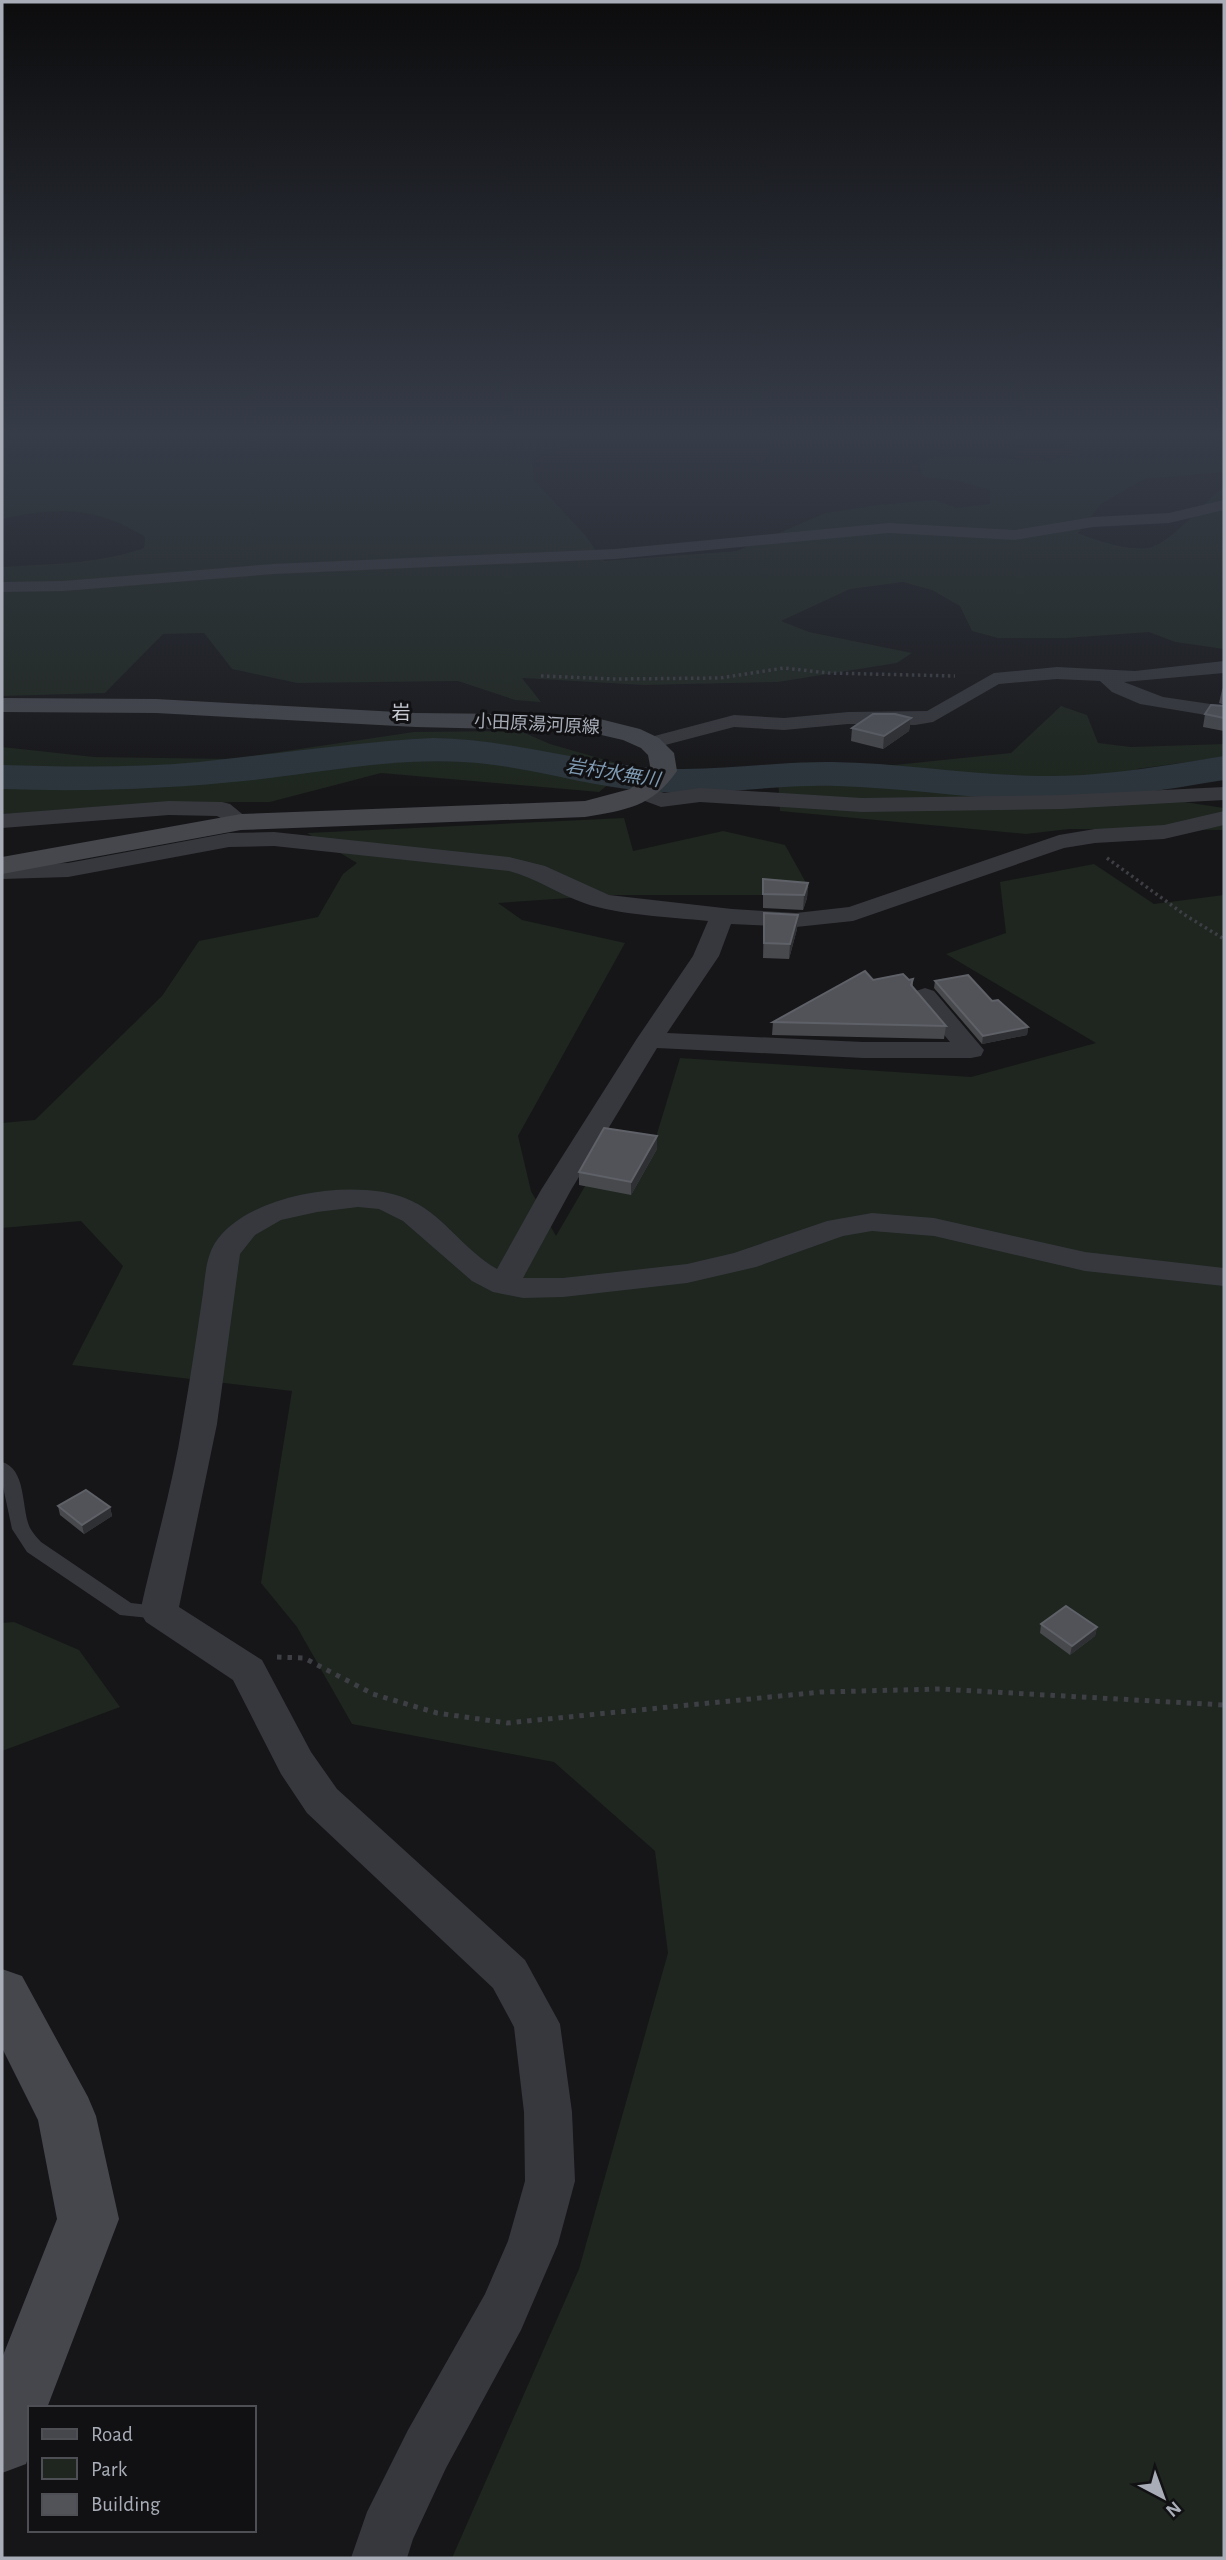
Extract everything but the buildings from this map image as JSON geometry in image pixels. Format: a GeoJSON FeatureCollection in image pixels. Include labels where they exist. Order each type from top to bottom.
{"type":"FeatureCollection","features":[{"type":"Feature","properties":{"kind":"main road","name":"小田原湯河原線"},"geometry":{"type":"LineString","coordinates":[[2,705],[156,706],[416,720],[572,722],[615,729],[650,743]]}},
{"type":"Feature","properties":{"kind":"main road"},"geometry":{"type":"LineString","coordinates":[[2,865],[241,822],[550,812],[618,803],[655,784],[661,753],[650,743]]}},
{"type":"Feature","properties":{"kind":"main road"},"geometry":{"type":"LineString","coordinates":[[2,1993],[67,2116],[88,2220],[2,2440]]}},
{"type":"Feature","properties":{"kind":"street"},"geometry":{"type":"LineString","coordinates":[[2,587],[63,586],[273,569],[630,552]]}},
{"type":"Feature","properties":{"kind":"street"},"geometry":{"type":"LineString","coordinates":[[650,743],[734,722],[784,724],[848,718],[915,719],[933,716],[994,679],[1058,673],[1107,678],[1167,675],[1224,667]]}},
{"type":"Feature","properties":{"kind":"street"},"geometry":{"type":"LineString","coordinates":[[1107,678],[1120,688],[1148,699],[1224,712]]}},
{"type":"Feature","properties":{"kind":"street"},"geometry":{"type":"LineString","coordinates":[[655,784],[661,800],[700,795],[862,805],[1062,802],[1224,794]]}},
{"type":"Feature","properties":{"kind":"street"},"geometry":{"type":"LineString","coordinates":[[2,821],[169,808],[222,810],[241,822]]}},
{"type":"Feature","properties":{"kind":"street"},"geometry":{"type":"LineString","coordinates":[[2,872],[68,870],[195,845],[229,840],[274,839],[509,864],[537,871],[592,898],[723,914],[805,920],[835,919],[1031,850],[1080,838],[1164,832],[1224,818]]}},
{"type":"Feature","properties":{"kind":"street"},"geometry":{"type":"LineString","coordinates":[[504,1285],[555,1190],[649,1040],[706,956],[723,914]]}},
{"type":"Feature","properties":{"kind":"street"},"geometry":{"type":"LineString","coordinates":[[649,1040],[863,1050],[971,1050],[925,996]]}},
{"type":"Feature","properties":{"kind":"street"},"geometry":{"type":"LineString","coordinates":[[379,2558],[387,2532],[427,2449],[503,2312],[533,2244],[550,2181],[548,2112],[537,2024],[509,1974],[322,1801],[296,1763],[248,1670],[159,1612],[200,1423],[225,1254],[232,1238],[248,1223],[281,1211],[330,1199],[363,1199],[395,1204],[416,1217],[478,1273],[504,1285],[527,1288],[700,1273],[746,1260],[835,1227],[875,1222],[930,1227],[1071,1259],[1151,1271],[1224,1277]]}},
{"type":"Feature","properties":{"kind":"lane"},"geometry":{"type":"LineString","coordinates":[[2,1468],[10,1479],[21,1529],[34,1547],[127,1610],[159,1612]]}},
{"type":"Feature","properties":{"kind":"path"},"geometry":{"type":"LineString","coordinates":[[541,676],[720,678],[784,668],[828,673],[994,679]]}},
{"type":"Feature","properties":{"kind":"path"},"geometry":{"type":"LineString","coordinates":[[1080,838],[1185,915],[1224,939]]}},
{"type":"Feature","properties":{"kind":"path"},"geometry":{"type":"LineString","coordinates":[[248,1670],[274,1657],[304,1658],[373,1694],[437,1713],[507,1723],[821,1692],[940,1689],[1224,1705]]}},
{"type":"Feature","properties":{"kind":"green space"},"geometry":{"type":"Polygon","coordinates":[[[598,552],[604,561],[717,552],[1224,552],[1224,649],[1175,642],[1149,632],[1066,638],[998,638],[972,631],[960,606],[932,590],[903,582],[850,589],[781,621],[809,632],[912,653],[897,663],[778,682],[644,685],[522,678],[541,702],[515,700],[458,681],[297,683],[232,669],[204,633],[163,634],[105,693],[2,696],[2,567],[73,562],[127,553],[598,552]]]}},
{"type":"Feature","properties":{"kind":"green space"},"geometry":{"type":"Polygon","coordinates":[[[1061,706],[1087,715],[1098,743],[1131,747],[1224,744],[1224,757],[1137,769],[1112,791],[1224,808],[1224,830],[1069,829],[1026,834],[780,811],[778,777],[1011,753],[1061,706]]]}},
{"type":"Feature","properties":{"kind":"green space"},"geometry":{"type":"Polygon","coordinates":[[[520,731],[550,744],[630,767],[599,792],[381,773],[270,802],[2,815],[2,747],[94,757],[232,759],[414,732],[520,731]]]}},
{"type":"Feature","properties":{"kind":"green space"},"geometry":{"type":"Polygon","coordinates":[[[624,818],[633,851],[723,831],[785,845],[809,888],[786,895],[612,895],[498,903],[522,920],[625,943],[518,1136],[531,1191],[556,1236],[588,1181],[656,1137],[680,1058],[971,1077],[1096,1043],[946,954],[1006,933],[1000,882],[1094,864],[1154,904],[1224,895],[1224,2558],[452,2558],[579,2269],[668,1953],[655,1851],[554,1762],[352,1724],[297,1627],[261,1583],[292,1391],[72,1365],[123,1266],[81,1221],[2,1228],[2,1123],[35,1120],[162,996],[199,941],[318,917],[343,874],[357,863],[307,833],[624,818]]]}},
{"type":"Feature","properties":{"kind":"green space"},"geometry":{"type":"Polygon","coordinates":[[[14,1622],[79,1650],[120,1707],[2,1751],[2,1623],[14,1622]]]}},
{"type":"Feature","properties":{"kind":"waterway","name":"岩村水無川"},"geometry":{"type":"LineString","coordinates":[[2,777],[85,779],[168,776],[373,753],[433,750],[489,752],[618,776],[671,781],[837,774],[989,786],[1063,788],[1133,782],[1224,768]]}},
{"type":"Feature","properties":{"kind":"district","name":"岩"},"geometry":{"type":"Point","coordinates":[401,712]}}]}
